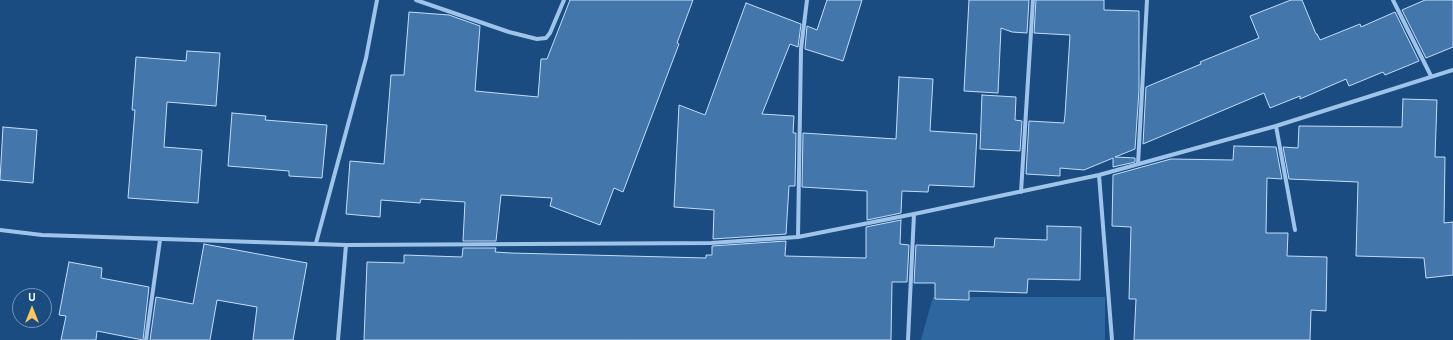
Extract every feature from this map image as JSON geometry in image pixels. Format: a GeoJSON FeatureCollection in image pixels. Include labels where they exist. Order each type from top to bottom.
{"type":"FeatureCollection","features":[{"type":"Feature","properties":{"kind":"street"},"geometry":{"type":"LineString","coordinates":[[316,243],[366,58],[377,0]]}},
{"type":"Feature","properties":{"kind":"street"},"geometry":{"type":"LineString","coordinates":[[416,0],[509,32],[537,39],[546,38],[550,33],[564,0]]}},
{"type":"Feature","properties":{"kind":"street"},"geometry":{"type":"LineString","coordinates":[[798,237],[801,49],[807,0]]}},
{"type":"Feature","properties":{"kind":"street"},"geometry":{"type":"LineString","coordinates":[[1021,192],[1033,0]]}},
{"type":"Feature","properties":{"kind":"street"},"geometry":{"type":"LineString","coordinates":[[1138,164],[1146,0]]}},
{"type":"Feature","properties":{"kind":"street"},"geometry":{"type":"LineString","coordinates":[[1392,0],[1431,76]]}},
{"type":"Feature","properties":{"kind":"street"},"geometry":{"type":"LineString","coordinates":[[0,230],[42,235],[346,245],[711,243],[798,237],[1098,175],[1276,126],[1453,70]]}},
{"type":"Feature","properties":{"kind":"street"},"geometry":{"type":"LineString","coordinates":[[1276,126],[1296,230]]}},
{"type":"Feature","properties":{"kind":"street"},"geometry":{"type":"LineString","coordinates":[[1098,175],[1112,340]]}},
{"type":"Feature","properties":{"kind":"street"},"geometry":{"type":"LineString","coordinates":[[908,340],[914,214]]}},
{"type":"Feature","properties":{"kind":"street"},"geometry":{"type":"LineString","coordinates":[[146,340],[160,240]]}},
{"type":"Feature","properties":{"kind":"street"},"geometry":{"type":"LineString","coordinates":[[338,340],[346,245]]}},
{"type":"Feature","properties":{"kind":"shaded area"},"geometry":{"type":"Polygon","coordinates":[[[933,297],[1105,297],[1105,340],[921,340],[933,297]]]}},
{"type":"Feature","properties":{"kind":"building"},"geometry":{"type":"Polygon","coordinates":[[[570,0],[693,0],[677,43],[679,44],[623,192],[614,188],[600,225],[550,206],[552,198],[501,195],[496,241],[463,241],[465,202],[421,199],[420,203],[381,200],[380,217],[346,214],[350,161],[384,164],[391,75],[404,75],[409,12],[449,15],[480,26],[475,91],[538,97],[541,59],[547,59],[570,0]]]}},
{"type":"Feature","properties":{"kind":"building"},"geometry":{"type":"Polygon","coordinates":[[[827,0],[862,0],[843,61],[805,49],[807,26],[817,30],[827,0]]]}},
{"type":"Feature","properties":{"kind":"building"},"geometry":{"type":"Polygon","coordinates":[[[969,0],[1029,0],[1027,33],[1012,32],[1001,28],[998,93],[964,91],[969,0]]]}},
{"type":"Feature","properties":{"kind":"building"},"geometry":{"type":"Polygon","coordinates":[[[1036,0],[1104,0],[1104,10],[1139,11],[1139,90],[1135,149],[1115,157],[1135,158],[1135,162],[1113,167],[1113,158],[1084,170],[1060,168],[1060,176],[1026,174],[1029,121],[1064,123],[1070,35],[1034,33],[1036,0]]]}},
{"type":"Feature","properties":{"kind":"building"},"geometry":{"type":"Polygon","coordinates":[[[1291,0],[1302,0],[1320,40],[1360,24],[1361,27],[1395,12],[1419,61],[1385,75],[1383,72],[1349,86],[1346,79],[1300,99],[1300,96],[1270,108],[1264,93],[1143,144],[1146,87],[1201,64],[1200,62],[1259,38],[1250,16],[1291,0]]]}},
{"type":"Feature","properties":{"kind":"building"},"geometry":{"type":"Polygon","coordinates":[[[1425,0],[1453,0],[1453,47],[1426,58],[1402,10],[1425,0]]]}},
{"type":"Feature","properties":{"kind":"building"},"geometry":{"type":"Polygon","coordinates":[[[746,3],[801,24],[798,47],[790,44],[762,114],[794,116],[793,133],[796,133],[795,186],[789,186],[786,234],[713,239],[714,210],[674,207],[679,105],[705,115],[746,3]]]}},
{"type":"Feature","properties":{"kind":"building"},"geometry":{"type":"Polygon","coordinates":[[[187,51],[220,53],[216,106],[167,102],[164,147],[202,150],[198,203],[128,198],[135,110],[132,110],[136,57],[186,61],[187,51]]]}},
{"type":"Feature","properties":{"kind":"building"},"geometry":{"type":"Polygon","coordinates":[[[899,77],[933,79],[930,131],[977,134],[974,187],[929,185],[928,192],[902,191],[901,213],[867,220],[867,191],[802,187],[803,133],[896,139],[899,77]]]}},
{"type":"Feature","properties":{"kind":"building"},"geometry":{"type":"Polygon","coordinates":[[[982,95],[1016,97],[1015,120],[1022,121],[1020,151],[980,149],[982,95]]]}},
{"type":"Feature","properties":{"kind":"building"},"geometry":{"type":"Polygon","coordinates":[[[1403,99],[1437,100],[1435,157],[1445,157],[1444,223],[1453,222],[1453,275],[1426,278],[1424,258],[1356,256],[1358,182],[1289,179],[1283,147],[1298,148],[1299,126],[1402,127],[1403,99]]]}},
{"type":"Feature","properties":{"kind":"building"},"geometry":{"type":"Polygon","coordinates":[[[232,113],[266,116],[265,120],[327,125],[322,178],[289,176],[289,171],[228,166],[232,113]]]}},
{"type":"Feature","properties":{"kind":"building"},"geometry":{"type":"Polygon","coordinates":[[[3,127],[37,130],[33,183],[0,180],[3,127]]]}},
{"type":"Feature","properties":{"kind":"building"},"geometry":{"type":"Polygon","coordinates":[[[1234,146],[1276,147],[1282,179],[1267,178],[1266,233],[1288,233],[1287,256],[1327,257],[1326,311],[1311,310],[1310,340],[1134,340],[1136,299],[1129,299],[1131,227],[1112,226],[1113,175],[1171,159],[1233,160],[1234,146]]]}},
{"type":"Feature","properties":{"kind":"building"},"geometry":{"type":"Polygon","coordinates":[[[901,220],[900,244],[909,245],[907,282],[892,282],[891,340],[364,340],[367,262],[404,263],[404,255],[462,257],[463,248],[496,248],[495,252],[511,253],[706,258],[706,255],[712,255],[712,246],[786,241],[785,256],[866,258],[866,227],[901,220]]]}},
{"type":"Feature","properties":{"kind":"building"},"geometry":{"type":"Polygon","coordinates":[[[1047,226],[1081,227],[1080,280],[1028,279],[1027,293],[969,291],[969,300],[935,299],[935,283],[914,283],[916,245],[994,247],[995,238],[1047,240],[1047,226]]]}},
{"type":"Feature","properties":{"kind":"building"},"geometry":{"type":"Polygon","coordinates":[[[204,244],[307,263],[293,340],[253,340],[257,307],[217,300],[210,340],[150,340],[156,297],[193,304],[204,244]]]}},
{"type":"Feature","properties":{"kind":"building"},"geometry":{"type":"Polygon","coordinates":[[[69,262],[102,268],[101,278],[149,287],[143,340],[97,331],[96,340],[61,340],[66,316],[59,315],[69,262]]]}}]}
